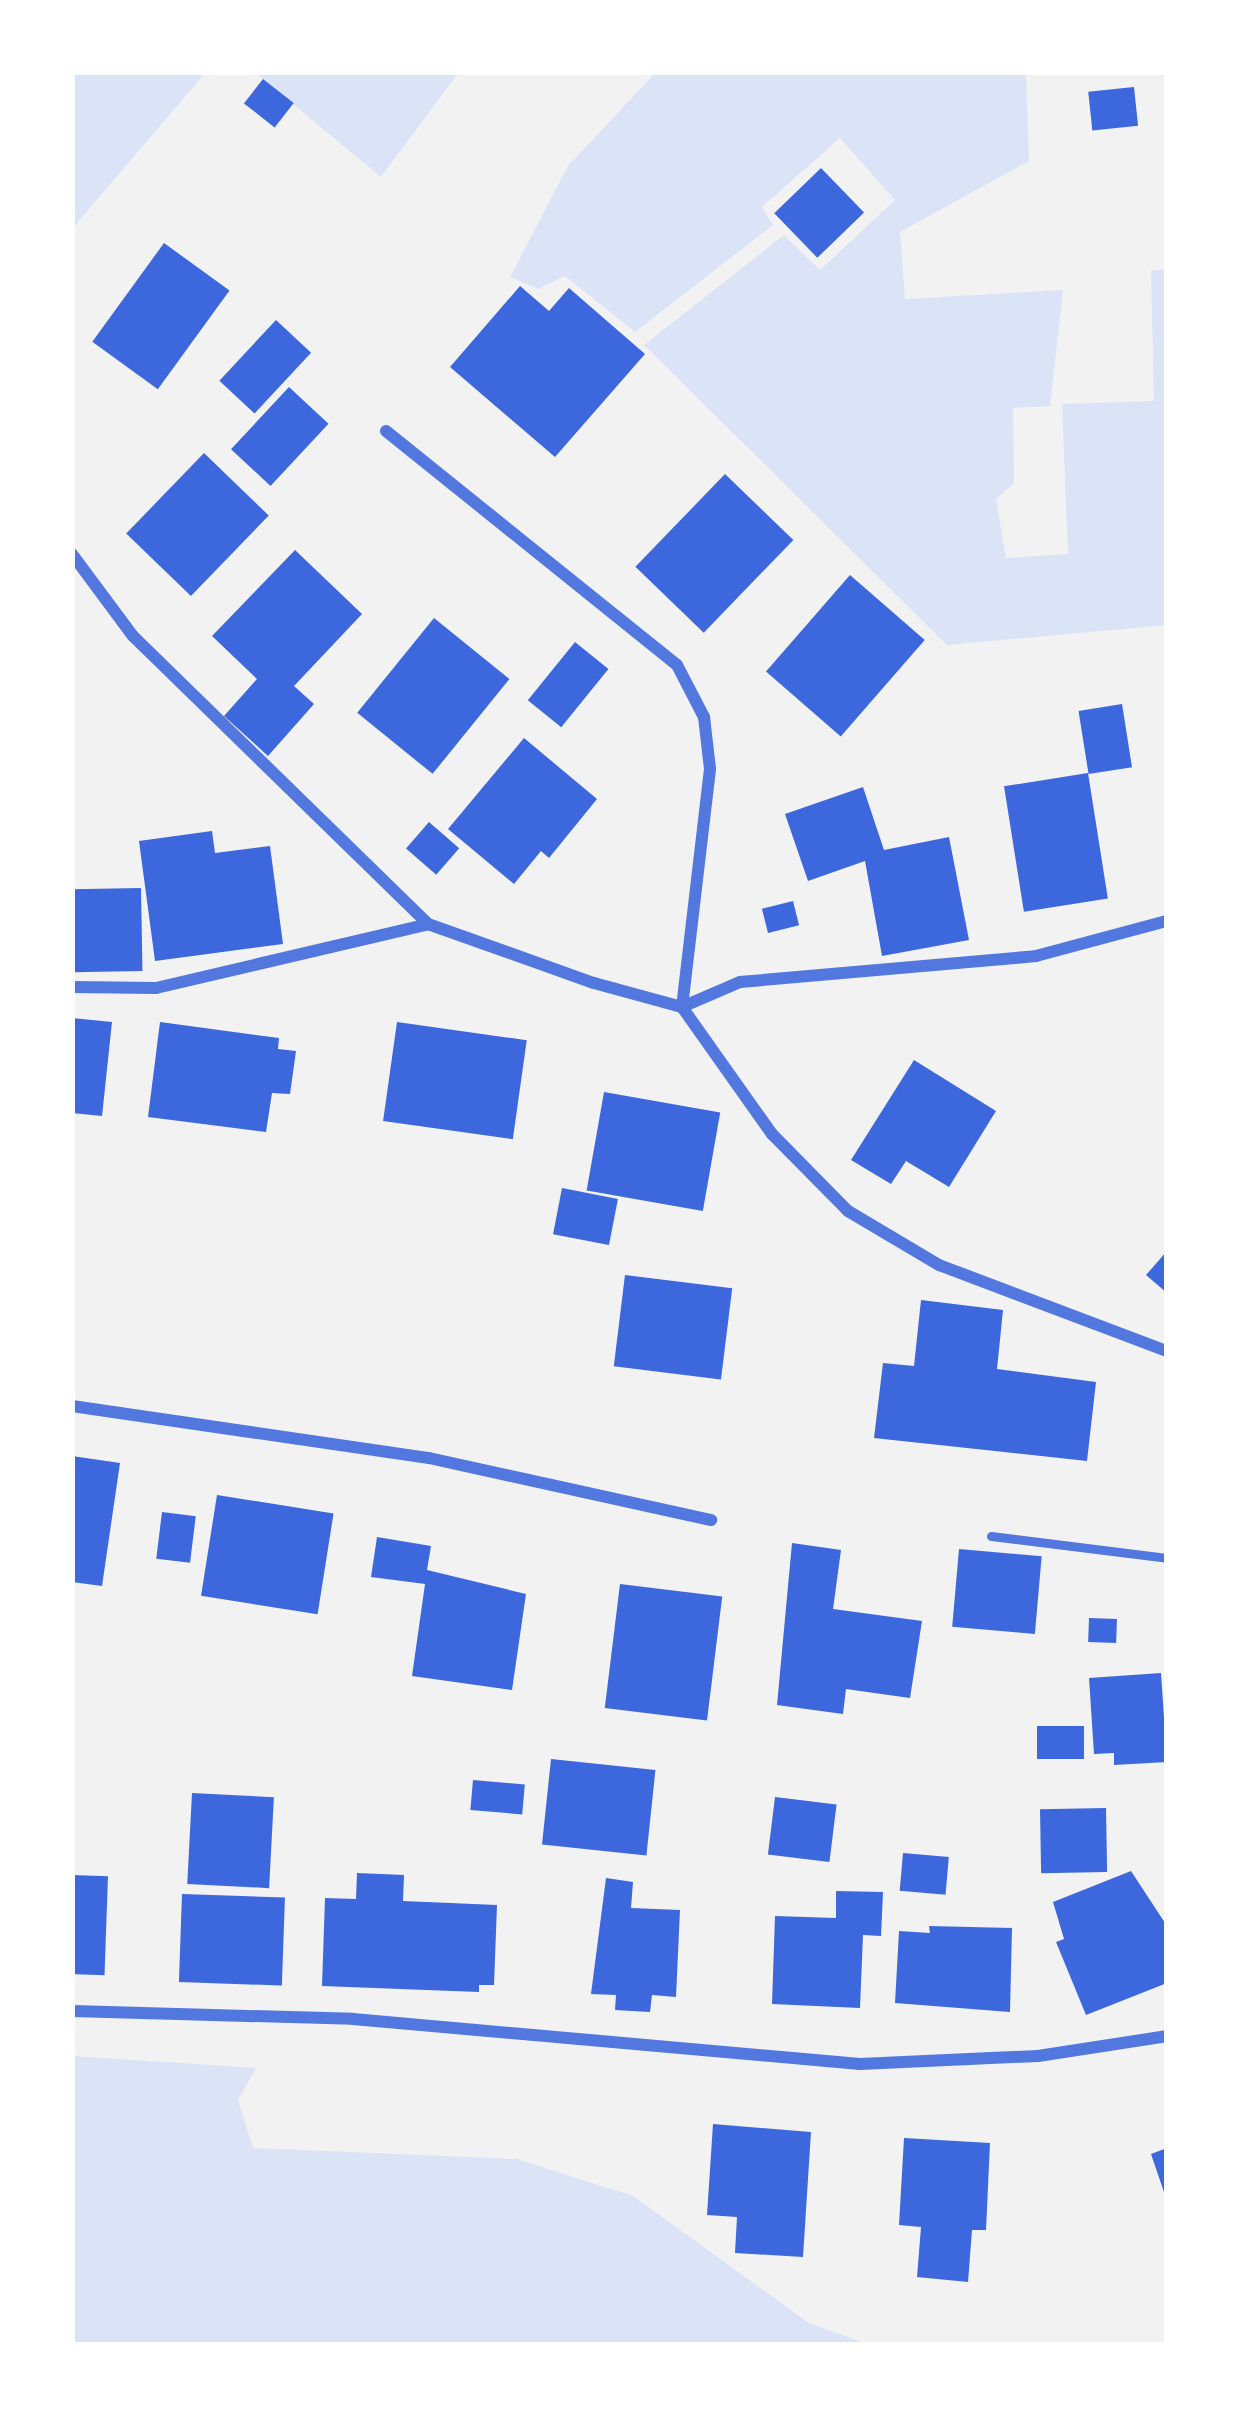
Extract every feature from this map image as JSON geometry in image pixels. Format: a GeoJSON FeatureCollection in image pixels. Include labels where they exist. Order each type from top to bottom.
{"type":"FeatureCollection","features":[{"type":"Feature","properties":{"kind":"street"},"geometry":{"type":"LineString","coordinates":[[386,431],[677,665],[704,717],[710,769],[682,1007]]}},
{"type":"Feature","properties":{"kind":"street"},"geometry":{"type":"LineString","coordinates":[[72,554],[134,636],[428,924],[682,1007],[772,1134],[848,1211],[939,1265],[1167,1351]]}},
{"type":"Feature","properties":{"kind":"street"},"geometry":{"type":"LineString","coordinates":[[682,1007],[740,982],[1036,956],[1167,921]]}},
{"type":"Feature","properties":{"kind":"street"},"geometry":{"type":"LineString","coordinates":[[72,988],[157,988],[428,924]]}},
{"type":"Feature","properties":{"kind":"street"},"geometry":{"type":"LineString","coordinates":[[72,1406],[429,1457],[711,1520]]}},
{"type":"Feature","properties":{"kind":"street"},"geometry":{"type":"LineString","coordinates":[[72,2011],[353,2019],[860,2064],[1038,2056],[1167,2036]]}},
{"type":"Feature","properties":{"kind":"lane"},"geometry":{"type":"LineString","coordinates":[[991,1536],[1167,1558]]}},
{"type":"Feature","properties":{"kind":"shaded area"},"geometry":{"type":"Polygon","coordinates":[[[72,72],[206,72],[72,229],[72,72]]]}},
{"type":"Feature","properties":{"kind":"shaded area"},"geometry":{"type":"Polygon","coordinates":[[[254,72],[459,72],[381,177],[254,72]]]}},
{"type":"Feature","properties":{"kind":"shaded area"},"geometry":{"type":"Polygon","coordinates":[[[656,72],[1026,72],[1029,161],[900,232],[905,299],[1063,290],[1050,406],[1013,408],[1014,483],[996,499],[1006,558],[1068,554],[1062,404],[1154,401],[1151,271],[1167,269],[1167,625],[947,645],[644,345],[784,235],[820,270],[895,200],[840,138],[762,207],[773,225],[635,332],[565,276],[538,289],[510,277],[568,166],[656,72]]]}},
{"type":"Feature","properties":{"kind":"shaded area"},"geometry":{"type":"Polygon","coordinates":[[[72,2056],[256,2068],[238,2100],[253,2148],[517,2159],[633,2196],[809,2323],[870,2345],[72,2345],[72,2056]]]}},
{"type":"Feature","properties":{"kind":"building"},"geometry":{"type":"Polygon","coordinates":[[[263,79],[294,103],[275,127],[244,103],[263,79]]]}},
{"type":"Feature","properties":{"kind":"building"},"geometry":{"type":"Polygon","coordinates":[[[1134,87],[1138,126],[1092,131],[1088,92],[1134,87]]]}},
{"type":"Feature","properties":{"kind":"building"},"geometry":{"type":"Polygon","coordinates":[[[821,168],[864,213],[817,258],[774,213],[821,168]]]}},
{"type":"Feature","properties":{"kind":"building"},"geometry":{"type":"Polygon","coordinates":[[[164,243],[230,291],[158,389],[92,342],[164,243]]]}},
{"type":"Feature","properties":{"kind":"building"},"geometry":{"type":"Polygon","coordinates":[[[520,286],[549,311],[569,288],[645,354],[555,457],[450,367],[520,286]]]}},
{"type":"Feature","properties":{"kind":"building"},"geometry":{"type":"Polygon","coordinates":[[[276,320],[311,353],[254,413],[219,381],[276,320]]]}},
{"type":"Feature","properties":{"kind":"building"},"geometry":{"type":"Polygon","coordinates":[[[289,387],[328,424],[271,486],[231,449],[289,387]]]}},
{"type":"Feature","properties":{"kind":"building"},"geometry":{"type":"Polygon","coordinates":[[[204,453],[269,516],[191,596],[126,534],[204,453]]]}},
{"type":"Feature","properties":{"kind":"building"},"geometry":{"type":"Polygon","coordinates":[[[725,474],[793,540],[704,633],[635,567],[725,474]]]}},
{"type":"Feature","properties":{"kind":"building"},"geometry":{"type":"Polygon","coordinates":[[[295,550],[362,614],[294,686],[314,704],[268,756],[224,716],[257,679],[212,636],[295,550]]]}},
{"type":"Feature","properties":{"kind":"building"},"geometry":{"type":"Polygon","coordinates":[[[850,575],[925,640],[841,737],[766,672],[850,575]]]}},
{"type":"Feature","properties":{"kind":"building"},"geometry":{"type":"Polygon","coordinates":[[[434,618],[509,679],[433,774],[357,713],[434,618]]]}},
{"type":"Feature","properties":{"kind":"building"},"geometry":{"type":"Polygon","coordinates":[[[575,642],[608,669],[561,727],[528,700],[575,642]]]}},
{"type":"Feature","properties":{"kind":"building"},"geometry":{"type":"Polygon","coordinates":[[[1122,704],[1132,767],[1089,774],[1079,711],[1122,704]]]}},
{"type":"Feature","properties":{"kind":"building"},"geometry":{"type":"Polygon","coordinates":[[[524,738],[597,799],[549,858],[541,851],[514,884],[448,829],[524,738]]]}},
{"type":"Feature","properties":{"kind":"building"},"geometry":{"type":"Polygon","coordinates":[[[1088,773],[1108,898],[1024,912],[1004,786],[1088,773]]]}},
{"type":"Feature","properties":{"kind":"building"},"geometry":{"type":"Polygon","coordinates":[[[863,787],[884,850],[949,837],[969,940],[882,956],[865,861],[808,881],[785,814],[863,787]]]}},
{"type":"Feature","properties":{"kind":"building"},"geometry":{"type":"Polygon","coordinates":[[[429,822],[459,848],[436,875],[406,848],[429,822]]]}},
{"type":"Feature","properties":{"kind":"building"},"geometry":{"type":"Polygon","coordinates":[[[212,831],[215,853],[270,846],[283,944],[155,961],[139,841],[212,831]]]}},
{"type":"Feature","properties":{"kind":"building"},"geometry":{"type":"Polygon","coordinates":[[[141,888],[142,971],[73,972],[72,889],[141,888]]]}},
{"type":"Feature","properties":{"kind":"building"},"geometry":{"type":"Polygon","coordinates":[[[793,901],[799,925],[768,933],[762,909],[793,901]]]}},
{"type":"Feature","properties":{"kind":"building"},"geometry":{"type":"Polygon","coordinates":[[[72,1018],[112,1022],[102,1116],[72,1113],[72,1018]]]}},
{"type":"Feature","properties":{"kind":"building"},"geometry":{"type":"Polygon","coordinates":[[[160,1022],[279,1038],[278,1049],[296,1051],[290,1094],[272,1093],[266,1132],[148,1117],[160,1022]]]}},
{"type":"Feature","properties":{"kind":"building"},"geometry":{"type":"Polygon","coordinates":[[[397,1022],[527,1040],[513,1139],[383,1121],[397,1022]]]}},
{"type":"Feature","properties":{"kind":"building"},"geometry":{"type":"Polygon","coordinates":[[[914,1060],[996,1111],[949,1187],[906,1161],[891,1184],[851,1160],[914,1060]]]}},
{"type":"Feature","properties":{"kind":"building"},"geometry":{"type":"Polygon","coordinates":[[[604,1092],[720,1112],[703,1211],[587,1190],[604,1092]]]}},
{"type":"Feature","properties":{"kind":"building"},"geometry":{"type":"Polygon","coordinates":[[[562,1188],[618,1199],[609,1245],[553,1234],[562,1188]]]}},
{"type":"Feature","properties":{"kind":"building"},"geometry":{"type":"Polygon","coordinates":[[[1167,1251],[1167,1293],[1146,1275],[1167,1251]]]}},
{"type":"Feature","properties":{"kind":"building"},"geometry":{"type":"Polygon","coordinates":[[[625,1275],[732,1288],[721,1379],[614,1366],[625,1275]]]}},
{"type":"Feature","properties":{"kind":"building"},"geometry":{"type":"Polygon","coordinates":[[[921,1300],[1003,1310],[997,1369],[1096,1382],[1087,1461],[874,1438],[883,1363],[914,1366],[921,1300]]]}},
{"type":"Feature","properties":{"kind":"building"},"geometry":{"type":"Polygon","coordinates":[[[72,1456],[120,1463],[102,1586],[72,1582],[72,1456]]]}},
{"type":"Feature","properties":{"kind":"building"},"geometry":{"type":"Polygon","coordinates":[[[217,1495],[334,1513],[318,1614],[201,1596],[217,1495]]]}},
{"type":"Feature","properties":{"kind":"building"},"geometry":{"type":"Polygon","coordinates":[[[162,1512],[196,1516],[190,1563],[156,1559],[162,1512]]]}},
{"type":"Feature","properties":{"kind":"building"},"geometry":{"type":"Polygon","coordinates":[[[377,1537],[431,1546],[427,1570],[526,1594],[512,1690],[412,1676],[425,1584],[371,1577],[377,1537]]]}},
{"type":"Feature","properties":{"kind":"building"},"geometry":{"type":"Polygon","coordinates":[[[792,1543],[841,1550],[833,1609],[922,1621],[910,1698],[846,1689],[843,1714],[777,1705],[792,1543]]]}},
{"type":"Feature","properties":{"kind":"building"},"geometry":{"type":"Polygon","coordinates":[[[959,1549],[1042,1556],[1035,1634],[952,1627],[959,1549]]]}},
{"type":"Feature","properties":{"kind":"building"},"geometry":{"type":"Polygon","coordinates":[[[620,1584],[722,1597],[707,1721],[605,1708],[620,1584]]]}},
{"type":"Feature","properties":{"kind":"building"},"geometry":{"type":"Polygon","coordinates":[[[1089,1618],[1117,1619],[1116,1643],[1088,1642],[1089,1618]]]}},
{"type":"Feature","properties":{"kind":"building"},"geometry":{"type":"Polygon","coordinates":[[[1161,1673],[1167,1762],[1114,1765],[1114,1753],[1094,1754],[1089,1678],[1161,1673]]]}},
{"type":"Feature","properties":{"kind":"building"},"geometry":{"type":"Polygon","coordinates":[[[1037,1726],[1084,1726],[1084,1759],[1037,1759],[1037,1726]]]}},
{"type":"Feature","properties":{"kind":"building"},"geometry":{"type":"Polygon","coordinates":[[[551,1759],[655,1770],[646,1856],[542,1845],[551,1759]]]}},
{"type":"Feature","properties":{"kind":"building"},"geometry":{"type":"Polygon","coordinates":[[[473,1780],[525,1785],[522,1814],[470,1810],[473,1780]]]}},
{"type":"Feature","properties":{"kind":"building"},"geometry":{"type":"Polygon","coordinates":[[[192,1793],[274,1797],[269,1888],[187,1884],[192,1793]]]}},
{"type":"Feature","properties":{"kind":"building"},"geometry":{"type":"Polygon","coordinates":[[[775,1797],[837,1805],[829,1862],[768,1855],[775,1797]]]}},
{"type":"Feature","properties":{"kind":"building"},"geometry":{"type":"Polygon","coordinates":[[[1106,1808],[1107,1872],[1041,1873],[1040,1809],[1106,1808]]]}},
{"type":"Feature","properties":{"kind":"building"},"geometry":{"type":"Polygon","coordinates":[[[903,1853],[949,1857],[946,1895],[900,1891],[903,1853]]]}},
{"type":"Feature","properties":{"kind":"building"},"geometry":{"type":"Polygon","coordinates":[[[1131,1871],[1167,1926],[1167,1983],[1086,2015],[1056,1942],[1064,1939],[1053,1902],[1131,1871]]]}},
{"type":"Feature","properties":{"kind":"building"},"geometry":{"type":"Polygon","coordinates":[[[357,1873],[404,1875],[403,1901],[497,1905],[494,1985],[479,1985],[479,1992],[322,1986],[325,1898],[356,1899],[357,1873]]]}},
{"type":"Feature","properties":{"kind":"building"},"geometry":{"type":"Polygon","coordinates":[[[72,1875],[108,1876],[105,1975],[72,1974],[72,1875]]]}},
{"type":"Feature","properties":{"kind":"building"},"geometry":{"type":"Polygon","coordinates":[[[606,1878],[633,1882],[631,1908],[680,1910],[676,1997],[652,1995],[650,2012],[615,2010],[616,1995],[591,1994],[606,1878]]]}},
{"type":"Feature","properties":{"kind":"building"},"geometry":{"type":"Polygon","coordinates":[[[836,1891],[883,1892],[881,1936],[863,1935],[860,2008],[772,2004],[775,1916],[836,1918],[836,1891]]]}},
{"type":"Feature","properties":{"kind":"building"},"geometry":{"type":"Polygon","coordinates":[[[182,1894],[285,1898],[282,1986],[179,1982],[182,1894]]]}},
{"type":"Feature","properties":{"kind":"building"},"geometry":{"type":"Polygon","coordinates":[[[929,1926],[1012,1928],[1010,2012],[895,2003],[899,1931],[930,1933],[929,1926]]]}},
{"type":"Feature","properties":{"kind":"building"},"geometry":{"type":"Polygon","coordinates":[[[713,2124],[811,2132],[803,2257],[735,2253],[737,2217],[707,2215],[713,2124]]]}},
{"type":"Feature","properties":{"kind":"building"},"geometry":{"type":"Polygon","coordinates":[[[904,2138],[990,2143],[986,2230],[972,2230],[968,2282],[917,2277],[921,2227],[899,2225],[904,2138]]]}},
{"type":"Feature","properties":{"kind":"building"},"geometry":{"type":"Polygon","coordinates":[[[1167,2148],[1167,2198],[1166,2198],[1151,2154],[1167,2148]]]}}]}
